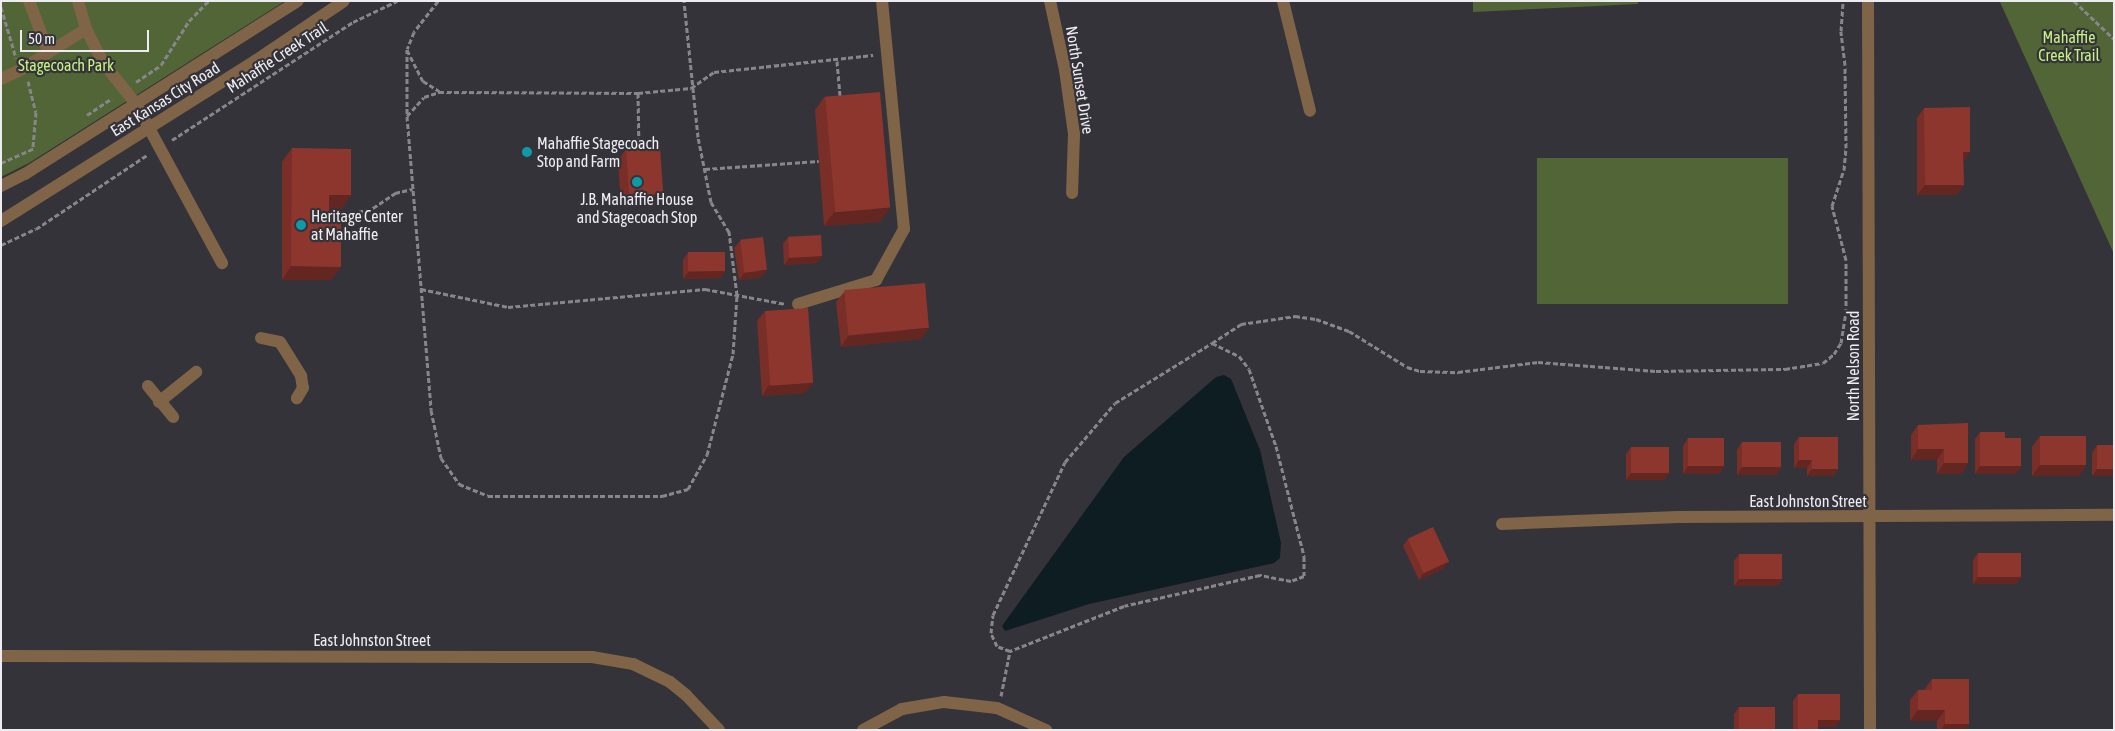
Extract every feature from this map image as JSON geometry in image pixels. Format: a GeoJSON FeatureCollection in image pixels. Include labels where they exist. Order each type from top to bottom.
{"type":"FeatureCollection","features":[{"type":"Feature","properties":{"kind":"street"},"geometry":{"type":"LineString","coordinates":[[30,1],[48,51]]}},
{"type":"Feature","properties":{"kind":"street"},"geometry":{"type":"LineString","coordinates":[[78,1],[86,30],[104,64],[136,104],[222,263]]}},
{"type":"Feature","properties":{"kind":"street","name":"East Kansas City Road"},"geometry":{"type":"LineString","coordinates":[[1,186],[25,174],[298,1]]}},
{"type":"Feature","properties":{"kind":"street","name":"East Kansas City Road"},"geometry":{"type":"LineString","coordinates":[[1,221],[149,128],[344,1]]}},
{"type":"Feature","properties":{"kind":"street"},"geometry":{"type":"LineString","coordinates":[[798,304],[876,280],[904,229],[882,1]]}},
{"type":"Feature","properties":{"kind":"street","name":"North Sunset Drive"},"geometry":{"type":"LineString","coordinates":[[1050,1],[1066,70],[1074,134],[1072,194]]}},
{"type":"Feature","properties":{"kind":"street"},"geometry":{"type":"LineString","coordinates":[[1283,1],[1310,111]]}},
{"type":"Feature","properties":{"kind":"street","name":"North Nelson Road"},"geometry":{"type":"LineString","coordinates":[[1868,1],[1870,730]]}},
{"type":"Feature","properties":{"kind":"street"},"geometry":{"type":"LineString","coordinates":[[1,79],[22,70],[48,51],[86,30]]}},
{"type":"Feature","properties":{"kind":"street"},"geometry":{"type":"LineString","coordinates":[[261,338],[280,342],[301,376],[303,388],[296,398]]}},
{"type":"Feature","properties":{"kind":"street"},"geometry":{"type":"LineString","coordinates":[[159,402],[196,372]]}},
{"type":"Feature","properties":{"kind":"street"},"geometry":{"type":"LineString","coordinates":[[148,386],[159,402],[174,417]]}},
{"type":"Feature","properties":{"kind":"street","name":"East Johnston Street"},"geometry":{"type":"LineString","coordinates":[[1502,524],[1678,517],[2114,515]]}},
{"type":"Feature","properties":{"kind":"street","name":"East Johnston Street"},"geometry":{"type":"LineString","coordinates":[[1,656],[592,657],[633,664],[670,682],[686,695],[719,730]]}},
{"type":"Feature","properties":{"kind":"street"},"geometry":{"type":"LineString","coordinates":[[864,730],[887,715],[923,704],[944,702],[997,708],[1046,730]]}},
{"type":"Feature","properties":{"kind":"path"},"geometry":{"type":"LineString","coordinates":[[139,81],[161,65],[189,21],[208,1]]}},
{"type":"Feature","properties":{"kind":"path","name":"Mahaffie Creek Trail"},"geometry":{"type":"LineString","coordinates":[[173,140],[353,22],[397,1]]}},
{"type":"Feature","properties":{"kind":"path"},"geometry":{"type":"LineString","coordinates":[[438,1],[414,32],[407,49],[407,116],[431,410],[441,458],[459,484],[488,496],[662,496],[688,489],[707,455],[720,414],[733,354],[737,295],[729,232],[711,202],[705,169],[691,88],[690,31],[684,1]]}},
{"type":"Feature","properties":{"kind":"path"},"geometry":{"type":"LineString","coordinates":[[1212,343],[1239,356],[1249,369],[1276,446],[1304,556],[1304,576],[1292,581],[1260,575],[1124,606],[1010,651],[1004,650],[994,641],[991,624],[1066,462],[1115,403],[1241,324],[1295,316],[1316,319],[1349,331],[1407,367],[1420,371],[1458,372],[1538,362],[1656,371],[1785,369],[1822,363],[1834,354],[1841,343],[1846,313],[1846,260],[1832,206],[1844,170],[1846,148],[1845,66],[1841,31],[1843,1]]}},
{"type":"Feature","properties":{"kind":"path"},"geometry":{"type":"LineString","coordinates":[[2074,1],[2114,39]]}},
{"type":"Feature","properties":{"kind":"path"},"geometry":{"type":"LineString","coordinates":[[407,49],[423,81],[439,92]]}},
{"type":"Feature","properties":{"kind":"path"},"geometry":{"type":"LineString","coordinates":[[407,116],[424,97],[439,92],[638,93],[691,88],[714,72],[837,61],[887,53]]}},
{"type":"Feature","properties":{"kind":"path"},"geometry":{"type":"LineString","coordinates":[[837,61],[842,108]]}},
{"type":"Feature","properties":{"kind":"path"},"geometry":{"type":"LineString","coordinates":[[638,93],[639,159]]}},
{"type":"Feature","properties":{"kind":"path"},"geometry":{"type":"LineString","coordinates":[[78,121],[108,101]]}},
{"type":"Feature","properties":{"kind":"path"},"geometry":{"type":"LineString","coordinates":[[1,163],[41,146]]}},
{"type":"Feature","properties":{"kind":"path"},"geometry":{"type":"LineString","coordinates":[[1,245],[36,229],[146,156]]}},
{"type":"Feature","properties":{"kind":"path"},"geometry":{"type":"LineString","coordinates":[[705,169],[819,161]]}},
{"type":"Feature","properties":{"kind":"path"},"geometry":{"type":"LineString","coordinates":[[319,216],[350,214],[373,208],[394,193],[413,189]]}},
{"type":"Feature","properties":{"kind":"path"},"geometry":{"type":"LineString","coordinates":[[421,290],[508,307],[705,289],[776,305],[798,304]]}},
{"type":"Feature","properties":{"kind":"path"},"geometry":{"type":"LineString","coordinates":[[997,708],[1010,651]]}},
{"type":"Feature","properties":{"kind":"green space","name":"Stagecoach Park"},"geometry":{"type":"Polygon","coordinates":[[[1,1],[285,1],[29,163],[1,177],[1,1]]]}},
{"type":"Feature","properties":{"kind":"green space"},"geometry":{"type":"Polygon","coordinates":[[[1473,1],[1638,1],[1638,4],[1473,12],[1473,1]]]}},
{"type":"Feature","properties":{"kind":"green space","name":"Mahaffie Creek Trail"},"geometry":{"type":"Polygon","coordinates":[[[1965,1],[2114,1],[2114,254],[2000,2],[1965,1]]]}},
{"type":"Feature","properties":{"kind":"green space"},"geometry":{"type":"Polygon","coordinates":[[[1537,158],[1788,158],[1788,304],[1537,304],[1537,158]]]}},
{"type":"Feature","properties":{"kind":"shaded area"},"geometry":{"type":"Polygon","coordinates":[[[1224,375],[1231,379],[1260,450],[1281,543],[1280,558],[1274,563],[1089,604],[1005,631],[1002,626],[1124,457],[1216,377],[1224,375]]]}},
{"type":"Feature","properties":{"kind":"building"},"geometry":{"type":"Polygon","coordinates":[[[880,92],[890,208],[835,212],[825,97],[880,92]]]}},
{"type":"Feature","properties":{"kind":"building"},"geometry":{"type":"Polygon","coordinates":[[[1970,107],[1970,152],[1963,152],[1964,185],[1925,185],[1924,108],[1970,107]]]}},
{"type":"Feature","properties":{"kind":"building"},"geometry":{"type":"Polygon","coordinates":[[[660,147],[663,194],[629,196],[626,149],[660,147]]]}},
{"type":"Feature","properties":{"kind":"building","name":"Heritage Center at Mahaffie"},"geometry":{"type":"Polygon","coordinates":[[[292,148],[351,149],[351,195],[329,195],[329,220],[341,221],[341,267],[291,266],[292,148]]]}},
{"type":"Feature","properties":{"kind":"building"},"geometry":{"type":"Polygon","coordinates":[[[821,235],[822,256],[789,258],[788,237],[821,235]]]}},
{"type":"Feature","properties":{"kind":"building"},"geometry":{"type":"Polygon","coordinates":[[[763,237],[767,270],[744,273],[740,240],[763,237]]]}},
{"type":"Feature","properties":{"kind":"building"},"geometry":{"type":"Polygon","coordinates":[[[688,252],[725,252],[725,271],[688,271],[688,252]]]}},
{"type":"Feature","properties":{"kind":"building"},"geometry":{"type":"Polygon","coordinates":[[[925,283],[929,328],[848,335],[844,290],[925,283]]]}},
{"type":"Feature","properties":{"kind":"building"},"geometry":{"type":"Polygon","coordinates":[[[808,308],[813,383],[770,386],[765,311],[808,308]]]}},
{"type":"Feature","properties":{"kind":"building"},"geometry":{"type":"Polygon","coordinates":[[[1968,423],[1968,463],[1944,463],[1944,449],[1918,449],[1918,425],[1968,423]]]}},
{"type":"Feature","properties":{"kind":"building"},"geometry":{"type":"Polygon","coordinates":[[[1980,432],[2005,432],[2005,438],[2021,438],[2021,466],[1980,466],[1980,432]]]}},
{"type":"Feature","properties":{"kind":"building"},"geometry":{"type":"Polygon","coordinates":[[[2040,436],[2086,436],[2086,465],[2040,465],[2040,436]]]}},
{"type":"Feature","properties":{"kind":"building"},"geometry":{"type":"Polygon","coordinates":[[[1799,437],[1838,437],[1838,469],[1812,469],[1812,460],[1799,460],[1799,437]]]}},
{"type":"Feature","properties":{"kind":"building"},"geometry":{"type":"Polygon","coordinates":[[[1688,438],[1724,438],[1724,466],[1688,466],[1688,438]]]}},
{"type":"Feature","properties":{"kind":"building"},"geometry":{"type":"Polygon","coordinates":[[[1742,442],[1781,442],[1781,467],[1742,467],[1742,442]]]}},
{"type":"Feature","properties":{"kind":"building"},"geometry":{"type":"Polygon","coordinates":[[[2097,445],[2114,445],[2114,469],[2097,469],[2097,445]]]}},
{"type":"Feature","properties":{"kind":"building"},"geometry":{"type":"Polygon","coordinates":[[[1631,447],[1669,447],[1669,473],[1631,473],[1631,447]]]}},
{"type":"Feature","properties":{"kind":"building"},"geometry":{"type":"Polygon","coordinates":[[[1433,527],[1449,561],[1424,573],[1408,539],[1433,527]]]}},
{"type":"Feature","properties":{"kind":"building"},"geometry":{"type":"Polygon","coordinates":[[[1978,553],[2021,553],[2021,577],[1978,577],[1978,553]]]}},
{"type":"Feature","properties":{"kind":"building"},"geometry":{"type":"Polygon","coordinates":[[[1739,554],[1782,554],[1782,579],[1739,579],[1739,554]]]}},
{"type":"Feature","properties":{"kind":"building"},"geometry":{"type":"Polygon","coordinates":[[[1932,679],[1969,679],[1969,724],[1945,724],[1945,710],[1918,710],[1918,690],[1932,690],[1932,679]]]}},
{"type":"Feature","properties":{"kind":"building"},"geometry":{"type":"Polygon","coordinates":[[[1798,694],[1840,694],[1840,720],[1818,720],[1818,729],[1798,729],[1798,694]]]}},
{"type":"Feature","properties":{"kind":"building"},"geometry":{"type":"Polygon","coordinates":[[[1739,707],[1775,707],[1775,730],[1739,730],[1739,707]]]}},
{"type":"Feature","properties":{"kind":"place","name":"Mahaffie Stagecoach Stop and Farm"},"geometry":{"type":"Point","coordinates":[527,152]}},
{"type":"Feature","properties":{"kind":"place","name":"J.B. Mahaffie House and Stagecoach Stop"},"geometry":{"type":"Point","coordinates":[637,182]}},
{"type":"Feature","properties":{"kind":"place","name":"Heritage Center at Mahaffie"},"geometry":{"type":"Point","coordinates":[301,225]}}]}
